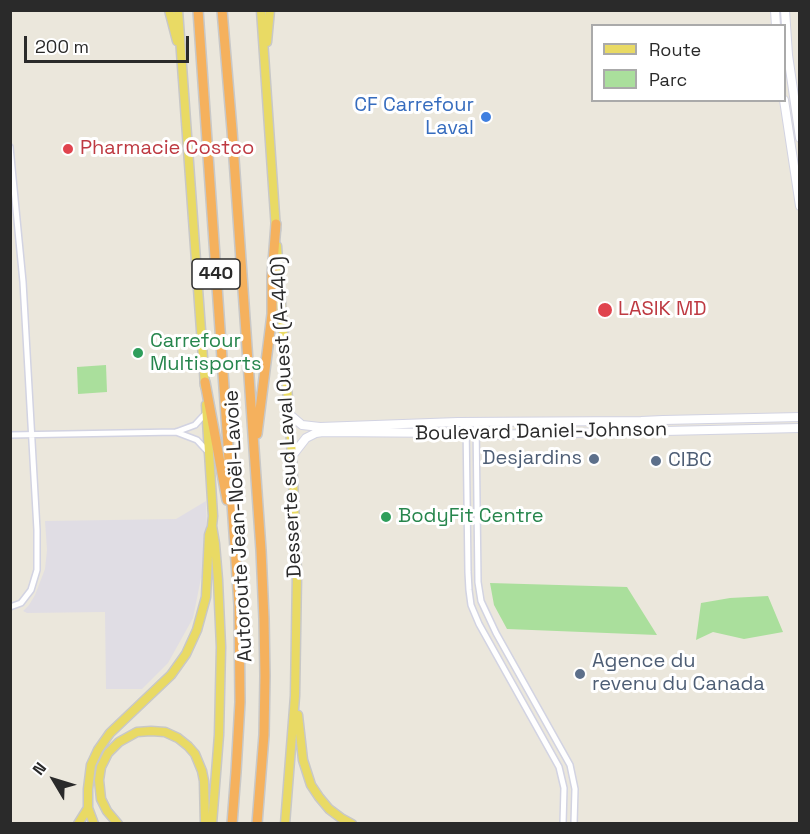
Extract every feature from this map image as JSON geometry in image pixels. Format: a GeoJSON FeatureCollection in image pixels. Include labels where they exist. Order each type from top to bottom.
{"type":"FeatureCollection","features":[{"type":"Feature","properties":{"kind":"highway","name":"Autoroute Jean-Noël-Lavoie"},"geometry":{"type":"LineString","coordinates":[[198,10],[238,605],[240,677],[236,772],[231,824]]}},
{"type":"Feature","properties":{"kind":"highway","name":"Autoroute Jean-Noël-Lavoie"},"geometry":{"type":"LineString","coordinates":[[222,10],[263,585],[264,735],[257,824]]}},
{"type":"Feature","properties":{"kind":"highway"},"geometry":{"type":"LineString","coordinates":[[254,455],[272,314],[276,224]]}},
{"type":"Feature","properties":{"kind":"highway"},"geometry":{"type":"LineString","coordinates":[[205,382],[234,537]]}},
{"type":"Feature","properties":{"kind":"main road"},"geometry":{"type":"LineString","coordinates":[[169,10],[182,58]]}},
{"type":"Feature","properties":{"kind":"main road"},"geometry":{"type":"LineString","coordinates":[[94,824],[88,808],[90,771],[100,745],[171,675],[182,660],[194,638],[206,597],[209,536],[213,516],[178,10]]}},
{"type":"Feature","properties":{"kind":"main road","name":"Desserte sud Laval Ouest (A-440)"},"geometry":{"type":"LineString","coordinates":[[261,10],[292,456],[297,574],[295,696],[285,822]]}},
{"type":"Feature","properties":{"kind":"main road"},"geometry":{"type":"LineString","coordinates":[[265,69],[270,10]]}},
{"type":"Feature","properties":{"kind":"main road"},"geometry":{"type":"LineString","coordinates":[[212,526],[218,573],[221,675],[218,756],[212,824]]}},
{"type":"Feature","properties":{"kind":"main road"},"geometry":{"type":"LineString","coordinates":[[295,696],[303,760],[309,780],[326,805],[352,824]]}},
{"type":"Feature","properties":{"kind":"main road"},"geometry":{"type":"LineString","coordinates":[[118,824],[101,799],[99,780],[101,767],[108,753],[127,736],[137,732],[151,731],[165,732],[178,738],[189,746],[197,758],[205,786],[205,824]]}},
{"type":"Feature","properties":{"kind":"main road"},"geometry":{"type":"LineString","coordinates":[[78,824],[88,808]]}},
{"type":"Feature","properties":{"kind":"street"},"geometry":{"type":"LineString","coordinates":[[786,25],[800,138]]}},
{"type":"Feature","properties":{"kind":"street"},"geometry":{"type":"LineString","coordinates":[[784,102],[800,206]]}},
{"type":"Feature","properties":{"kind":"street"},"geometry":{"type":"LineString","coordinates":[[10,147],[22,272],[38,530],[37,570],[31,590],[21,603],[10,607]]}},
{"type":"Feature","properties":{"kind":"street"},"geometry":{"type":"LineString","coordinates":[[10,435],[176,432],[195,424],[207,412]]}},
{"type":"Feature","properties":{"kind":"street","name":"Boulevard Daniel-Johnson"},"geometry":{"type":"LineString","coordinates":[[289,414],[300,424],[312,427],[466,422],[800,417]]}},
{"type":"Feature","properties":{"kind":"street"},"geometry":{"type":"LineString","coordinates":[[466,422],[468,572],[471,605],[479,624],[559,767],[564,788],[563,824]]}},
{"type":"Feature","properties":{"kind":"street"},"geometry":{"type":"LineString","coordinates":[[476,422],[478,582],[481,601],[496,633],[570,765],[575,789],[574,824]]}},
{"type":"Feature","properties":{"kind":"street","name":"Boulevard Daniel-Johnson"},"geometry":{"type":"LineString","coordinates":[[292,456],[306,438],[319,433],[476,435],[800,428]]}},
{"type":"Feature","properties":{"kind":"street"},"geometry":{"type":"LineString","coordinates":[[176,432],[197,440],[209,453]]}},
{"type":"Feature","properties":{"kind":"shaded area"},"geometry":{"type":"Polygon","coordinates":[[[206,501],[205,577],[201,578],[193,618],[168,663],[142,689],[106,689],[105,612],[27,613],[23,611],[35,595],[45,569],[47,550],[45,521],[176,519],[206,501]]]}},
{"type":"Feature","properties":{"kind":"green space"},"geometry":{"type":"Polygon","coordinates":[[[106,365],[107,392],[78,394],[77,367],[106,365]]]}},
{"type":"Feature","properties":{"kind":"green space"},"geometry":{"type":"Polygon","coordinates":[[[490,583],[627,587],[657,635],[507,629],[494,605],[490,583]]]}},
{"type":"Feature","properties":{"kind":"green space"},"geometry":{"type":"Polygon","coordinates":[[[768,596],[783,632],[744,639],[713,632],[696,640],[701,603],[730,598],[768,596]]]}},
{"type":"Feature","properties":{"kind":"place","name":"CF Carrefour Laval"},"geometry":{"type":"Point","coordinates":[486,117]}},
{"type":"Feature","properties":{"kind":"place","name":"Pharmacie Costco"},"geometry":{"type":"Point","coordinates":[68,149]}},
{"type":"Feature","properties":{"kind":"place","name":"LASIK MD"},"geometry":{"type":"Point","coordinates":[605,310]}},
{"type":"Feature","properties":{"kind":"place","name":"Carrefour Multisports"},"geometry":{"type":"Point","coordinates":[138,353]}},
{"type":"Feature","properties":{"kind":"place","name":"Desjardins"},"geometry":{"type":"Point","coordinates":[594,459]}},
{"type":"Feature","properties":{"kind":"place","name":"CIBC"},"geometry":{"type":"Point","coordinates":[656,461]}},
{"type":"Feature","properties":{"kind":"place","name":"BodyFit Centre"},"geometry":{"type":"Point","coordinates":[386,517]}},
{"type":"Feature","properties":{"kind":"place","name":"Agence du revenu du Canada"},"geometry":{"type":"Point","coordinates":[580,674]}}]}
